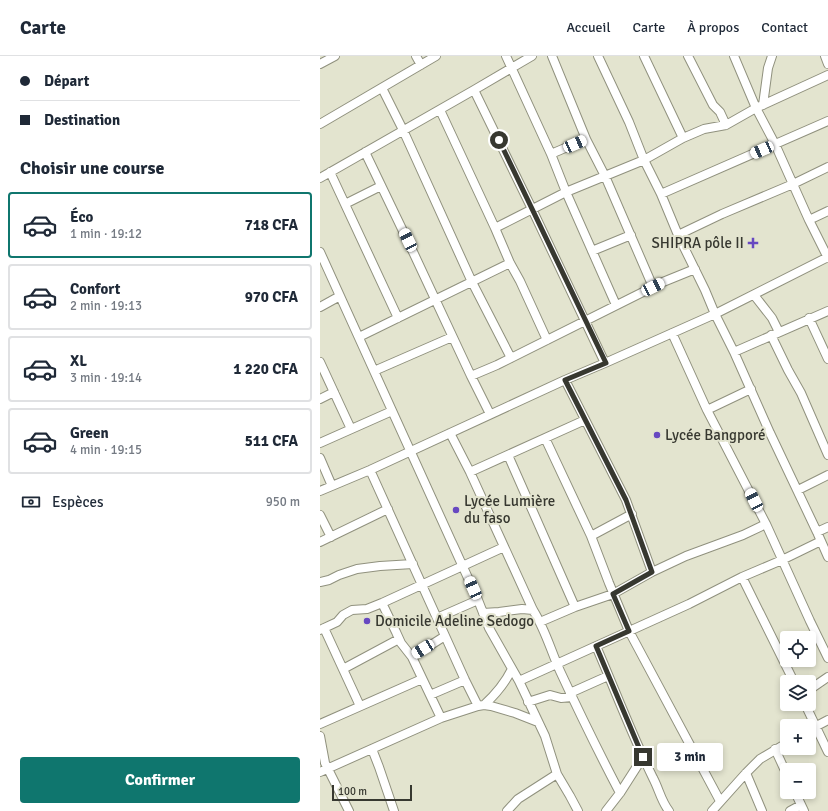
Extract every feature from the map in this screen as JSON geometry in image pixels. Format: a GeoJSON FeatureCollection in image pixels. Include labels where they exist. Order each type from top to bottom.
{"type":"FeatureCollection","features":[{"type":"Feature","properties":{"kind":"street"},"geometry":{"type":"LineString","coordinates":[[320,64],[335,56]]}},
{"type":"Feature","properties":{"kind":"street"},"geometry":{"type":"LineString","coordinates":[[416,56],[421,65]]}},
{"type":"Feature","properties":{"kind":"street"},"geometry":{"type":"LineString","coordinates":[[320,124],[436,56]]}},
{"type":"Feature","properties":{"kind":"street"},"geometry":{"type":"LineString","coordinates":[[506,56],[551,154],[566,192],[616,305]]}},
{"type":"Feature","properties":{"kind":"street"},"geometry":{"type":"LineString","coordinates":[[320,178],[532,56]]}},
{"type":"Feature","properties":{"kind":"street"},"geometry":{"type":"LineString","coordinates":[[552,56],[586,139],[605,176],[653,287]]}},
{"type":"Feature","properties":{"kind":"street"},"geometry":{"type":"LineString","coordinates":[[598,56],[629,122],[644,160],[661,194],[678,235],[734,352],[828,557]]}},
{"type":"Feature","properties":{"kind":"street"},"geometry":{"type":"LineString","coordinates":[[644,56],[683,138]]}},
{"type":"Feature","properties":{"kind":"street"},"geometry":{"type":"LineString","coordinates":[[688,56],[726,125]]}},
{"type":"Feature","properties":{"kind":"street"},"geometry":{"type":"LineString","coordinates":[[320,491],[370,470],[565,380],[715,314],[828,258],[809,220],[775,144],[760,106],[734,56]]}},
{"type":"Feature","properties":{"kind":"street"},"geometry":{"type":"LineString","coordinates":[[760,106],[772,56]]}},
{"type":"Feature","properties":{"kind":"street"},"geometry":{"type":"LineString","coordinates":[[825,56],[828,64]]}},
{"type":"Feature","properties":{"kind":"street"},"geometry":{"type":"LineString","coordinates":[[495,228],[566,192],[644,160],[683,138],[704,129],[726,125],[760,106],[828,75]]}},
{"type":"Feature","properties":{"kind":"street"},"geometry":{"type":"LineString","coordinates":[[382,88],[403,130],[472,282],[511,358]]}},
{"type":"Feature","properties":{"kind":"street"},"geometry":{"type":"LineString","coordinates":[[474,90],[606,363]]}},
{"type":"Feature","properties":{"kind":"street"},"geometry":{"type":"LineString","coordinates":[[440,110],[495,228],[510,264],[520,281],[547,340]]}},
{"type":"Feature","properties":{"kind":"street"},"geometry":{"type":"LineString","coordinates":[[661,194],[828,121]]}},
{"type":"Feature","properties":{"kind":"street"},"geometry":{"type":"LineString","coordinates":[[551,154],[586,139]]}},
{"type":"Feature","properties":{"kind":"street"},"geometry":{"type":"LineString","coordinates":[[365,152],[490,414]]}},
{"type":"Feature","properties":{"kind":"street"},"geometry":{"type":"LineString","coordinates":[[678,235],[828,167]]}},
{"type":"Feature","properties":{"kind":"street"},"geometry":{"type":"LineString","coordinates":[[330,172],[398,318]]}},
{"type":"Feature","properties":{"kind":"street"},"geometry":{"type":"LineString","coordinates":[[345,204],[381,186]]}},
{"type":"Feature","properties":{"kind":"street"},"geometry":{"type":"LineString","coordinates":[[809,220],[828,211]]}},
{"type":"Feature","properties":{"kind":"street"},"geometry":{"type":"LineString","coordinates":[[592,251],[631,235]]}},
{"type":"Feature","properties":{"kind":"street"},"geometry":{"type":"LineString","coordinates":[[320,252],[478,600],[489,628],[519,681],[545,736],[557,774],[578,811]]}},
{"type":"Feature","properties":{"kind":"street"},"geometry":{"type":"LineString","coordinates":[[358,337],[510,264]]}},
{"type":"Feature","properties":{"kind":"street"},"geometry":{"type":"LineString","coordinates":[[471,376],[511,358],[653,287],[695,269]]}},
{"type":"Feature","properties":{"kind":"street"},"geometry":{"type":"LineString","coordinates":[[754,295],[772,318],[779,332]]}},
{"type":"Feature","properties":{"kind":"street"},"geometry":{"type":"LineString","coordinates":[[320,307],[340,296]]}},
{"type":"Feature","properties":{"kind":"street"},"geometry":{"type":"LineString","coordinates":[[734,352],[828,311]]}},
{"type":"Feature","properties":{"kind":"street"},"geometry":{"type":"LineString","coordinates":[[809,318],[828,359]]}},
{"type":"Feature","properties":{"kind":"street"},"geometry":{"type":"LineString","coordinates":[[672,333],[707,410],[766,524],[828,658]]}},
{"type":"Feature","properties":{"kind":"street"},"geometry":{"type":"LineString","coordinates":[[771,335],[800,393],[828,455]]}},
{"type":"Feature","properties":{"kind":"street"},"geometry":{"type":"LineString","coordinates":[[374,371],[452,337]]}},
{"type":"Feature","properties":{"kind":"street"},"geometry":{"type":"LineString","coordinates":[[320,362],[351,429]]}},
{"type":"Feature","properties":{"kind":"street"},"geometry":{"type":"LineString","coordinates":[[565,380],[626,500],[652,572]]}},
{"type":"Feature","properties":{"kind":"street"},"geometry":{"type":"LineString","coordinates":[[707,410],[751,389]]}},
{"type":"Feature","properties":{"kind":"street"},"geometry":{"type":"LineString","coordinates":[[320,399],[334,392]]}},
{"type":"Feature","properties":{"kind":"street"},"geometry":{"type":"LineString","coordinates":[[320,443],[392,411]]}},
{"type":"Feature","properties":{"kind":"street"},"geometry":{"type":"LineString","coordinates":[[470,472],[585,420]]}},
{"type":"Feature","properties":{"kind":"street"},"geometry":{"type":"LineString","coordinates":[[450,433],[470,472],[533,610],[540,622],[571,695],[620,793]]}},
{"type":"Feature","properties":{"kind":"street"},"geometry":{"type":"LineString","coordinates":[[545,438],[590,536],[629,631],[720,801]]}},
{"type":"Feature","properties":{"kind":"street"},"geometry":{"type":"LineString","coordinates":[[508,455],[575,607]]}},
{"type":"Feature","properties":{"kind":"street"},"geometry":{"type":"LineString","coordinates":[[320,458],[332,486]]}},
{"type":"Feature","properties":{"kind":"street"},"geometry":{"type":"LineString","coordinates":[[370,470],[465,680],[481,705],[515,713],[538,722]]}},
{"type":"Feature","properties":{"kind":"street"},"geometry":{"type":"LineString","coordinates":[[798,490],[828,475]]}},
{"type":"Feature","properties":{"kind":"street"},"geometry":{"type":"LineString","coordinates":[[320,542],[388,509]]}},
{"type":"Feature","properties":{"kind":"street"},"geometry":{"type":"LineString","coordinates":[[590,536],[632,514]]}},
{"type":"Feature","properties":{"kind":"street"},"geometry":{"type":"LineString","coordinates":[[320,515],[330,538]]}},
{"type":"Feature","properties":{"kind":"street"},"geometry":{"type":"LineString","coordinates":[[540,622],[575,607],[613,594],[652,572],[686,556],[743,535],[766,524]]}},
{"type":"Feature","properties":{"kind":"street"},"geometry":{"type":"LineString","coordinates":[[817,532],[828,527]]}},
{"type":"Feature","properties":{"kind":"street"},"geometry":{"type":"LineString","coordinates":[[519,681],[689,604],[742,577],[821,541]]}},
{"type":"Feature","properties":{"kind":"street"},"geometry":{"type":"LineString","coordinates":[[360,706],[322,629],[338,622],[343,615],[352,610],[367,609],[504,547]]}},
{"type":"Feature","properties":{"kind":"street"},"geometry":{"type":"LineString","coordinates":[[320,582],[362,568],[413,564]]}},
{"type":"Feature","properties":{"kind":"street"},"geometry":{"type":"LineString","coordinates":[[742,577],[791,675]]}},
{"type":"Feature","properties":{"kind":"street"},"geometry":{"type":"LineString","coordinates":[[437,618],[478,600]]}},
{"type":"Feature","properties":{"kind":"street"},"geometry":{"type":"LineString","coordinates":[[382,602],[399,639],[412,657],[441,718]]}},
{"type":"Feature","properties":{"kind":"street"},"geometry":{"type":"LineString","coordinates":[[483,613],[522,609],[533,610]]}},
{"type":"Feature","properties":{"kind":"street"},"geometry":{"type":"LineString","coordinates":[[412,657],[445,636]]}},
{"type":"Feature","properties":{"kind":"street"},"geometry":{"type":"LineString","coordinates":[[343,669],[399,639]]}},
{"type":"Feature","properties":{"kind":"street"},"geometry":{"type":"LineString","coordinates":[[596,646],[660,796],[669,811]]}},
{"type":"Feature","properties":{"kind":"street"},"geometry":{"type":"LineString","coordinates":[[324,771],[441,718],[481,705],[495,694],[508,678],[512,669]]}},
{"type":"Feature","properties":{"kind":"street"},"geometry":{"type":"LineString","coordinates":[[528,702],[550,695],[561,698],[571,695],[608,676]]}},
{"type":"Feature","properties":{"kind":"street"},"geometry":{"type":"LineString","coordinates":[[816,685],[828,676]]}},
{"type":"Feature","properties":{"kind":"street"},"geometry":{"type":"LineString","coordinates":[[320,724],[422,679]]}},
{"type":"Feature","properties":{"kind":"street"},"geometry":{"type":"LineString","coordinates":[[430,695],[465,680]]}},
{"type":"Feature","properties":{"kind":"street"},"geometry":{"type":"LineString","coordinates":[[816,726],[828,720]]}},
{"type":"Feature","properties":{"kind":"street"},"geometry":{"type":"LineString","coordinates":[[816,733],[828,752]]}},
{"type":"Feature","properties":{"kind":"street"},"geometry":{"type":"LineString","coordinates":[[320,736],[325,763],[324,771],[350,811]]}},
{"type":"Feature","properties":{"kind":"street"},"geometry":{"type":"LineString","coordinates":[[712,811],[746,773],[760,760],[780,747]]}},
{"type":"Feature","properties":{"kind":"street"},"geometry":{"type":"LineString","coordinates":[[372,749],[394,811]]}},
{"type":"Feature","properties":{"kind":"street"},"geometry":{"type":"LineString","coordinates":[[775,750],[781,763]]}},
{"type":"Feature","properties":{"kind":"street"},"geometry":{"type":"LineString","coordinates":[[606,811],[620,793],[643,757]]}},
{"type":"Feature","properties":{"kind":"street"},"geometry":{"type":"LineString","coordinates":[[746,773],[762,811]]}},
{"type":"Feature","properties":{"kind":"street"},"geometry":{"type":"LineString","coordinates":[[507,811],[518,799],[557,774]]}},
{"type":"Feature","properties":{"kind":"street"},"geometry":{"type":"LineString","coordinates":[[790,811],[802,808]]}},
{"type":"Feature","properties":{"kind":"place","name":"SHIPRA pôle II"},"geometry":{"type":"Point","coordinates":[753,243]}},
{"type":"Feature","properties":{"kind":"place","name":"Lycée Bangporé"},"geometry":{"type":"Point","coordinates":[657,435]}},
{"type":"Feature","properties":{"kind":"place","name":"Lycée Lumière du faso"},"geometry":{"type":"Point","coordinates":[456,510]}},
{"type":"Feature","properties":{"kind":"place","name":"Domicile Adeline Sedogo"},"geometry":{"type":"Point","coordinates":[367,621]}},
{"type":"Feature","properties":{"kind":"route"},"geometry":{"type":"LineString","coordinates":[[499,140],[606,363],[565,380],[626,500],[652,572],[613,594],[629,631],[596,646],[643,757]]}}]}
